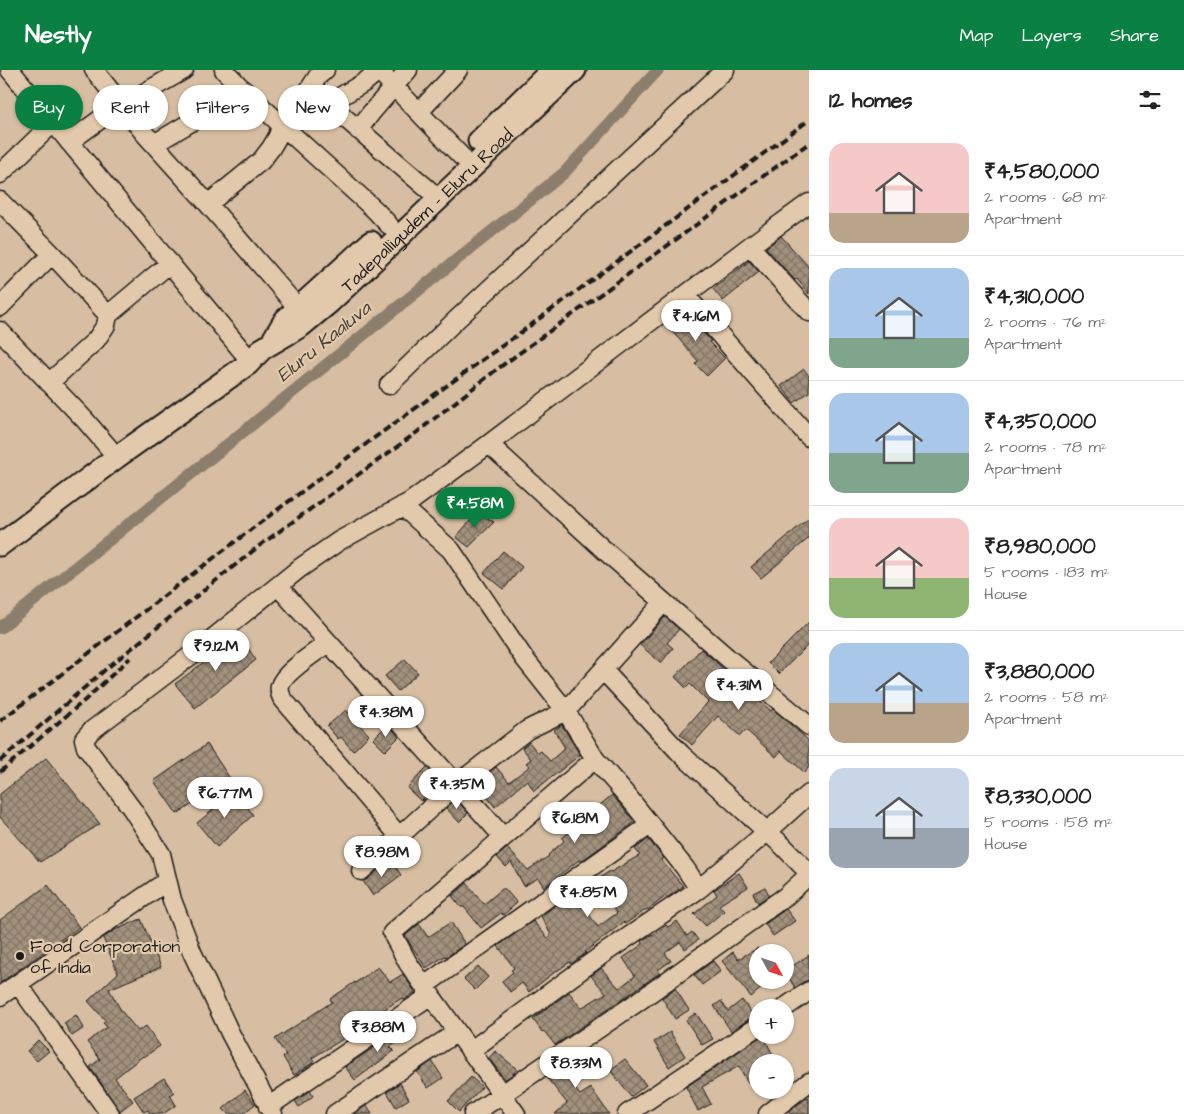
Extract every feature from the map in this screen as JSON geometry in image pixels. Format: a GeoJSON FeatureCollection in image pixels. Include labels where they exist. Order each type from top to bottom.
{"type":"FeatureCollection","features":[{"type":"Feature","properties":{"kind":"main road","name":"Tadepalligudem - Eluru Road"},"geometry":{"type":"LineString","coordinates":[[0,545],[117,457],[248,364],[285,320],[429,190],[552,70]]}},
{"type":"Feature","properties":{"kind":"main road","name":"Tadepalligudem - Eluru Road"},"geometry":{"type":"LineString","coordinates":[[0,529],[109,448],[265,345],[301,326],[330,302],[575,70]]}},
{"type":"Feature","properties":{"kind":"street"},"geometry":{"type":"LineString","coordinates":[[10,70],[22,85]]}},
{"type":"Feature","properties":{"kind":"street"},"geometry":{"type":"LineString","coordinates":[[94,70],[106,85]]}},
{"type":"Feature","properties":{"kind":"street"},"geometry":{"type":"LineString","coordinates":[[157,85],[184,70]]}},
{"type":"Feature","properties":{"kind":"street"},"geometry":{"type":"LineString","coordinates":[[224,70],[238,85]]}},
{"type":"Feature","properties":{"kind":"street"},"geometry":{"type":"LineString","coordinates":[[312,85],[325,70]]}},
{"type":"Feature","properties":{"kind":"street"},"geometry":{"type":"LineString","coordinates":[[349,92],[365,82],[379,70],[462,157]]}},
{"type":"Feature","properties":{"kind":"street"},"geometry":{"type":"LineString","coordinates":[[358,130],[408,70]]}},
{"type":"Feature","properties":{"kind":"street"},"geometry":{"type":"LineString","coordinates":[[419,112],[458,70]]}},
{"type":"Feature","properties":{"kind":"street"},"geometry":{"type":"LineString","coordinates":[[389,385],[456,320],[725,70]]}},
{"type":"Feature","properties":{"kind":"street"},"geometry":{"type":"LineString","coordinates":[[268,113],[278,122]]}},
{"type":"Feature","properties":{"kind":"street"},"geometry":{"type":"LineString","coordinates":[[349,122],[429,190]]}},
{"type":"Feature","properties":{"kind":"street"},"geometry":{"type":"LineString","coordinates":[[69,142],[93,125]]}},
{"type":"Feature","properties":{"kind":"street"},"geometry":{"type":"LineString","coordinates":[[0,174],[46,130]]}},
{"type":"Feature","properties":{"kind":"street"},"geometry":{"type":"LineString","coordinates":[[59,130],[170,263],[265,345]]}},
{"type":"Feature","properties":{"kind":"street"},"geometry":{"type":"LineString","coordinates":[[142,130],[298,308]]}},
{"type":"Feature","properties":{"kind":"street"},"geometry":{"type":"LineString","coordinates":[[154,144],[178,130]]}},
{"type":"Feature","properties":{"kind":"street"},"geometry":{"type":"LineString","coordinates":[[208,204],[261,161],[271,148],[280,130]]}},
{"type":"Feature","properties":{"kind":"street"},"geometry":{"type":"LineString","coordinates":[[287,130],[390,225]]}},
{"type":"Feature","properties":{"kind":"street"},"geometry":{"type":"LineString","coordinates":[[0,201],[108,315]]}},
{"type":"Feature","properties":{"kind":"street"},"geometry":{"type":"LineString","coordinates":[[650,825],[271,1110],[230,1033],[192,952],[172,900],[161,854],[132,809],[86,747],[84,739],[91,731],[202,647],[300,568],[339,541],[410,502],[809,203]]}},
{"type":"Feature","properties":{"kind":"street"},"geometry":{"type":"LineString","coordinates":[[750,246],[809,312]]}},
{"type":"Feature","properties":{"kind":"street"},"geometry":{"type":"LineString","coordinates":[[0,307],[52,254]]}},
{"type":"Feature","properties":{"kind":"street"},"geometry":{"type":"LineString","coordinates":[[49,383],[96,340],[106,325],[108,315],[170,263]]}},
{"type":"Feature","properties":{"kind":"street"},"geometry":{"type":"LineString","coordinates":[[686,296],[809,438]]}},
{"type":"Feature","properties":{"kind":"street"},"geometry":{"type":"LineString","coordinates":[[0,331],[109,448]]}},
{"type":"Feature","properties":{"kind":"street"},"geometry":{"type":"LineString","coordinates":[[489,444],[603,549],[809,726]]}},
{"type":"Feature","properties":{"kind":"street"},"geometry":{"type":"LineString","coordinates":[[402,506],[451,550],[524,658],[566,711],[595,758],[699,889]]}},
{"type":"Feature","properties":{"kind":"street"},"geometry":{"type":"LineString","coordinates":[[278,586],[503,837]]}},
{"type":"Feature","properties":{"kind":"street"},"geometry":{"type":"LineString","coordinates":[[361,871],[457,784],[527,730],[566,711],[664,602]]}},
{"type":"Feature","properties":{"kind":"street"},"geometry":{"type":"LineString","coordinates":[[328,643],[300,663],[282,680],[279,689],[282,698],[399,836]]}},
{"type":"Feature","properties":{"kind":"street"},"geometry":{"type":"LineString","coordinates":[[473,1114],[648,995],[786,896],[809,874],[783,846],[681,754],[603,670]]}},
{"type":"Feature","properties":{"kind":"street"},"geometry":{"type":"LineString","coordinates":[[516,1114],[427,991],[408,963],[392,933],[595,758]]}},
{"type":"Feature","properties":{"kind":"street"},"geometry":{"type":"LineString","coordinates":[[470,1051],[603,954],[699,889],[809,794]]}},
{"type":"Feature","properties":{"kind":"street"},"geometry":{"type":"LineString","coordinates":[[0,996],[168,881]]}},
{"type":"Feature","properties":{"kind":"street"},"geometry":{"type":"LineString","coordinates":[[18,984],[110,1114]]}},
{"type":"Feature","properties":{"kind":"street"},"geometry":{"type":"LineString","coordinates":[[794,1001],[809,991]]}},
{"type":"Feature","properties":{"kind":"street"},"geometry":{"type":"LineString","coordinates":[[335,1114],[457,1032]]}},
{"type":"Feature","properties":{"kind":"street"},"geometry":{"type":"LineString","coordinates":[[627,1114],[749,1032]]}},
{"type":"Feature","properties":{"kind":"street"},"geometry":{"type":"LineString","coordinates":[[776,1112],[809,1082]]}},
{"type":"Feature","properties":{"kind":"building"},"geometry":{"type":"Polygon","coordinates":[[[781,236],[809,267],[809,294],[766,248],[781,236]]]}},
{"type":"Feature","properties":{"kind":"building"},"geometry":{"type":"Polygon","coordinates":[[[749,261],[759,272],[723,301],[713,289],[749,261]]]}},
{"type":"Feature","properties":{"kind":"building"},"geometry":{"type":"Polygon","coordinates":[[[683,310],[711,341],[709,342],[725,358],[707,376],[695,364],[698,361],[665,325],[683,310]]]}},
{"type":"Feature","properties":{"kind":"building"},"geometry":{"type":"Polygon","coordinates":[[[804,369],[809,376],[809,392],[794,403],[781,386],[804,369]]]}},
{"type":"Feature","properties":{"kind":"building"},"geometry":{"type":"Polygon","coordinates":[[[478,512],[494,522],[469,547],[456,537],[478,512]]]}},
{"type":"Feature","properties":{"kind":"building"},"geometry":{"type":"Polygon","coordinates":[[[809,518],[809,538],[761,578],[751,567],[809,518]]]}},
{"type":"Feature","properties":{"kind":"building"},"geometry":{"type":"Polygon","coordinates":[[[503,551],[522,567],[504,589],[484,573],[503,551]]]}},
{"type":"Feature","properties":{"kind":"building"},"geometry":{"type":"Polygon","coordinates":[[[665,617],[679,629],[667,643],[673,648],[661,663],[640,645],[665,617]]]}},
{"type":"Feature","properties":{"kind":"building"},"geometry":{"type":"Polygon","coordinates":[[[809,622],[809,644],[779,674],[768,663],[809,622]]]}},
{"type":"Feature","properties":{"kind":"building"},"geometry":{"type":"Polygon","coordinates":[[[239,635],[256,660],[195,708],[175,684],[239,635]]]}},
{"type":"Feature","properties":{"kind":"building"},"geometry":{"type":"Polygon","coordinates":[[[701,649],[771,711],[773,709],[809,741],[809,766],[805,773],[781,751],[776,757],[746,730],[740,736],[718,716],[692,745],[680,734],[708,702],[690,684],[686,688],[675,677],[701,649]]]}},
{"type":"Feature","properties":{"kind":"building"},"geometry":{"type":"Polygon","coordinates":[[[405,659],[418,673],[398,691],[385,676],[405,659]]]}},
{"type":"Feature","properties":{"kind":"building"},"geometry":{"type":"Polygon","coordinates":[[[346,710],[369,735],[353,751],[341,737],[338,739],[327,726],[346,710]]]}},
{"type":"Feature","properties":{"kind":"building"},"geometry":{"type":"Polygon","coordinates":[[[388,724],[399,737],[385,751],[373,739],[388,724]]]}},
{"type":"Feature","properties":{"kind":"building"},"geometry":{"type":"Polygon","coordinates":[[[562,725],[580,755],[534,791],[527,780],[495,807],[476,783],[496,767],[509,782],[530,766],[526,763],[531,759],[522,748],[529,742],[538,753],[541,751],[550,761],[565,748],[554,730],[562,725]]]}},
{"type":"Feature","properties":{"kind":"building"},"geometry":{"type":"Polygon","coordinates":[[[207,744],[231,780],[177,814],[154,781],[207,744]]]}},
{"type":"Feature","properties":{"kind":"building"},"geometry":{"type":"Polygon","coordinates":[[[46,758],[100,824],[40,862],[0,817],[0,794],[46,758]]]}},
{"type":"Feature","properties":{"kind":"building"},"geometry":{"type":"Polygon","coordinates":[[[427,767],[440,782],[421,801],[407,788],[427,767]]]}},
{"type":"Feature","properties":{"kind":"building"},"geometry":{"type":"Polygon","coordinates":[[[236,791],[253,815],[217,847],[197,823],[236,791]]]}},
{"type":"Feature","properties":{"kind":"building"},"geometry":{"type":"Polygon","coordinates":[[[612,795],[635,822],[580,862],[579,860],[544,887],[538,878],[524,886],[511,862],[506,867],[497,857],[507,848],[528,870],[549,856],[564,841],[562,838],[575,828],[576,830],[598,812],[595,809],[612,795]]]}},
{"type":"Feature","properties":{"kind":"building"},"geometry":{"type":"Polygon","coordinates":[[[456,799],[468,813],[459,822],[446,808],[456,799]]]}},
{"type":"Feature","properties":{"kind":"building"},"geometry":{"type":"Polygon","coordinates":[[[648,839],[664,858],[661,860],[683,886],[648,910],[625,924],[624,922],[586,953],[551,975],[529,992],[522,983],[510,992],[502,981],[513,972],[511,970],[514,968],[498,946],[533,921],[548,938],[551,935],[541,916],[572,893],[573,895],[591,882],[640,855],[635,849],[648,839]],[[604,896],[585,909],[598,927],[617,913],[604,896]]]}},
{"type":"Feature","properties":{"kind":"building"},"geometry":{"type":"Polygon","coordinates":[[[390,859],[401,875],[373,896],[363,881],[368,879],[390,859]]]}},
{"type":"Feature","properties":{"kind":"building"},"geometry":{"type":"Polygon","coordinates":[[[739,873],[748,887],[719,905],[724,911],[706,926],[694,914],[717,895],[714,890],[739,873]]]}},
{"type":"Feature","properties":{"kind":"building"},"geometry":{"type":"Polygon","coordinates":[[[467,883],[484,904],[502,889],[505,889],[517,903],[503,915],[501,913],[481,928],[464,907],[461,907],[452,896],[467,883]]]}},
{"type":"Feature","properties":{"kind":"building","name":"Food Corporation of India"},"geometry":{"type":"Polygon","coordinates":[[[48,885],[79,927],[0,983],[0,920],[48,885]]]}},
{"type":"Feature","properties":{"kind":"building"},"geometry":{"type":"Polygon","coordinates":[[[765,887],[769,895],[758,903],[753,893],[765,887]]]}},
{"type":"Feature","properties":{"kind":"building"},"geometry":{"type":"Polygon","coordinates":[[[786,909],[795,921],[773,936],[765,924],[786,909]]]}},
{"type":"Feature","properties":{"kind":"building"},"geometry":{"type":"Polygon","coordinates":[[[141,919],[161,967],[109,989],[122,1012],[138,1031],[146,1026],[160,1046],[143,1056],[115,1078],[133,1101],[120,1111],[90,1067],[100,1059],[87,1042],[107,1027],[103,1023],[106,1021],[88,1001],[118,973],[103,938],[115,930],[141,919]]]}},
{"type":"Feature","properties":{"kind":"building"},"geometry":{"type":"Polygon","coordinates":[[[677,921],[687,936],[692,932],[698,940],[685,949],[680,942],[665,953],[671,961],[658,970],[660,973],[555,1045],[544,1031],[542,1032],[533,1019],[569,992],[581,1008],[606,993],[591,976],[601,968],[619,988],[635,976],[623,958],[643,944],[641,941],[666,925],[668,927],[677,921]]]}},
{"type":"Feature","properties":{"kind":"building"},"geometry":{"type":"Polygon","coordinates":[[[451,922],[465,944],[426,968],[405,936],[419,924],[428,937],[451,922]]]}},
{"type":"Feature","properties":{"kind":"building"},"geometry":{"type":"Polygon","coordinates":[[[733,952],[738,959],[749,953],[749,989],[760,989],[751,997],[722,961],[733,952]]]}},
{"type":"Feature","properties":{"kind":"building"},"geometry":{"type":"Polygon","coordinates":[[[809,955],[809,980],[795,988],[794,986],[794,965],[809,955]]]}},
{"type":"Feature","properties":{"kind":"building"},"geometry":{"type":"Polygon","coordinates":[[[713,961],[721,971],[702,985],[694,975],[713,961]]]}},
{"type":"Feature","properties":{"kind":"building"},"geometry":{"type":"Polygon","coordinates":[[[478,966],[488,977],[475,990],[464,979],[478,966]]]}},
{"type":"Feature","properties":{"kind":"building"},"geometry":{"type":"Polygon","coordinates":[[[378,967],[390,982],[403,974],[415,992],[404,1000],[402,998],[348,1036],[312,1058],[314,1062],[294,1075],[283,1057],[286,1055],[275,1039],[332,1002],[330,999],[378,967]]]}},
{"type":"Feature","properties":{"kind":"building"},"geometry":{"type":"Polygon","coordinates":[[[675,988],[689,1010],[675,1019],[662,998],[675,988]]]}},
{"type":"Feature","properties":{"kind":"building"},"geometry":{"type":"Polygon","coordinates":[[[742,1000],[749,1009],[749,1019],[731,1031],[714,1006],[721,1001],[728,1011],[742,1000]]]}},
{"type":"Feature","properties":{"kind":"building"},"geometry":{"type":"Polygon","coordinates":[[[696,1013],[713,1039],[702,1045],[686,1020],[696,1013]]]}},
{"type":"Feature","properties":{"kind":"building"},"geometry":{"type":"Polygon","coordinates":[[[76,1015],[84,1028],[72,1036],[64,1023],[76,1015]]]}},
{"type":"Feature","properties":{"kind":"building"},"geometry":{"type":"Polygon","coordinates":[[[411,1022],[416,1029],[390,1047],[394,1051],[355,1080],[345,1067],[411,1022]]]}},
{"type":"Feature","properties":{"kind":"building"},"geometry":{"type":"Polygon","coordinates":[[[670,1032],[685,1056],[669,1067],[654,1042],[670,1032]]]}},
{"type":"Feature","properties":{"kind":"building"},"geometry":{"type":"Polygon","coordinates":[[[38,1040],[49,1051],[37,1061],[27,1051],[38,1040]]]}},
{"type":"Feature","properties":{"kind":"building"},"geometry":{"type":"Polygon","coordinates":[[[750,1044],[768,1044],[772,1054],[749,1054],[749,1081],[747,1082],[739,1066],[702,1087],[711,1104],[698,1111],[686,1087],[750,1044]]]}},
{"type":"Feature","properties":{"kind":"building"},"geometry":{"type":"Polygon","coordinates":[[[590,1049],[597,1057],[569,1081],[580,1095],[591,1088],[609,1114],[555,1114],[567,1103],[546,1077],[576,1057],[579,1060],[590,1049]]]}},
{"type":"Feature","properties":{"kind":"building"},"geometry":{"type":"Polygon","coordinates":[[[495,1051],[517,1069],[506,1079],[489,1058],[495,1051]]]}},
{"type":"Feature","properties":{"kind":"building"},"geometry":{"type":"Polygon","coordinates":[[[625,1059],[646,1085],[631,1097],[610,1070],[625,1059]]]}},
{"type":"Feature","properties":{"kind":"building"},"geometry":{"type":"Polygon","coordinates":[[[432,1061],[443,1078],[428,1088],[417,1072],[432,1061]]]}},
{"type":"Feature","properties":{"kind":"building"},"geometry":{"type":"Polygon","coordinates":[[[471,1077],[482,1087],[459,1112],[448,1101],[471,1077]]]}},
{"type":"Feature","properties":{"kind":"building"},"geometry":{"type":"Polygon","coordinates":[[[164,1078],[174,1093],[170,1095],[176,1105],[163,1114],[150,1114],[148,1110],[144,1112],[134,1097],[164,1078]]]}},
{"type":"Feature","properties":{"kind":"building"},"geometry":{"type":"Polygon","coordinates":[[[400,1083],[409,1099],[396,1107],[387,1092],[400,1083]]]}},
{"type":"Feature","properties":{"kind":"building"},"geometry":{"type":"Polygon","coordinates":[[[245,1090],[255,1104],[243,1114],[228,1114],[223,1109],[245,1090]]]}},
{"type":"Feature","properties":{"kind":"building"},"geometry":{"type":"Polygon","coordinates":[[[310,1091],[313,1096],[299,1107],[295,1101],[310,1091]]]}},
{"type":"Feature","properties":{"kind":"building"},"geometry":{"type":"Polygon","coordinates":[[[808,1097],[809,1114],[790,1114],[788,1112],[808,1097]]]}},
{"type":"Feature","properties":{"kind":"building"},"geometry":{"type":"Polygon","coordinates":[[[367,1105],[372,1114],[354,1114],[367,1105]]]}},
{"type":"Feature","properties":{"kind":"waterway","name":"Eluru Kaaluva"},"geometry":{"type":"LineString","coordinates":[[0,628],[564,173],[658,70]]}},
{"type":"Feature","properties":{"kind":"railway"},"geometry":{"type":"LineString","coordinates":[[0,721],[370,441],[809,120]]}},
{"type":"Feature","properties":{"kind":"railway"},"geometry":{"type":"LineString","coordinates":[[0,761],[107,668],[259,546],[416,433],[496,370],[809,143]]}},
{"type":"Feature","properties":{"kind":"railway"},"geometry":{"type":"LineString","coordinates":[[0,772],[85,700],[130,658]]}},
{"type":"Feature","properties":{"kind":"place","name":"Food Corporation of India"},"geometry":{"type":"Point","coordinates":[20,956]}}]}
